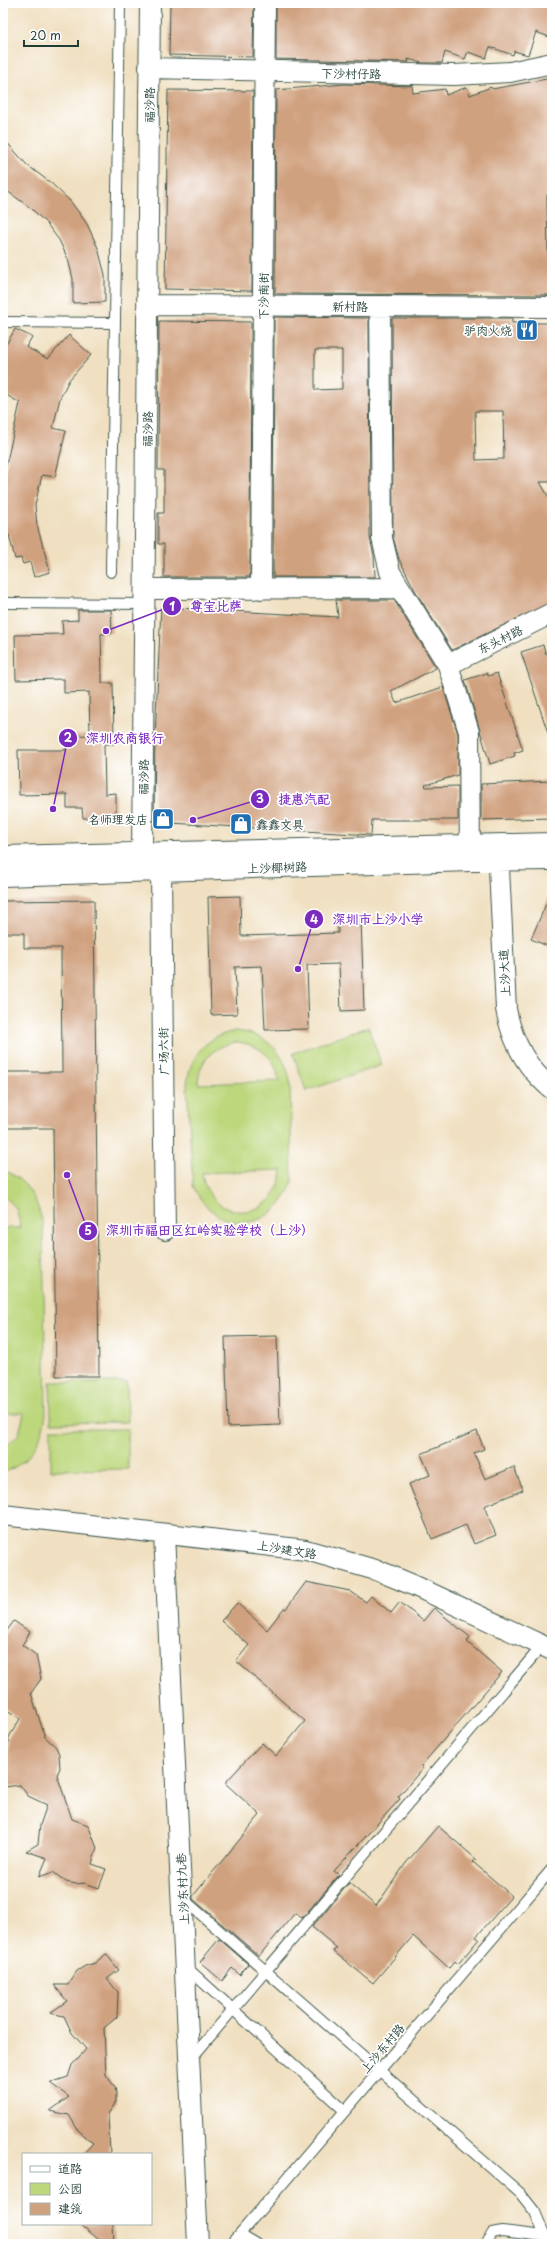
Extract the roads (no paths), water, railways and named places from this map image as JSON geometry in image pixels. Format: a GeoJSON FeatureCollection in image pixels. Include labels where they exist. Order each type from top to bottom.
{"type":"FeatureCollection","features":[{"type":"Feature","properties":{"kind":"street","name":"福沙路"},"geometry":{"type":"LineString","coordinates":[[142,854],[149,305],[150,3]]}},
{"type":"Feature","properties":{"kind":"street","name":"下沙南街"},"geometry":{"type":"LineString","coordinates":[[261,589],[265,3]]}},
{"type":"Feature","properties":{"kind":"street","name":"下沙村仔路"},"geometry":{"type":"LineString","coordinates":[[149,68],[264,72],[454,75],[510,72],[552,63]]}},
{"type":"Feature","properties":{"kind":"street","name":"新村路"},"geometry":{"type":"LineString","coordinates":[[149,305],[552,307]]}},
{"type":"Feature","properties":{"kind":"street"},"geometry":{"type":"LineString","coordinates":[[380,306],[382,538],[390,572],[448,665],[470,741],[470,852]]}},
{"type":"Feature","properties":{"kind":"street"},"geometry":{"type":"LineString","coordinates":[[145,597],[261,589],[400,588]]}},
{"type":"Feature","properties":{"kind":"street","name":"东头村路"},"geometry":{"type":"LineString","coordinates":[[448,665],[552,613]]}},
{"type":"Feature","properties":{"kind":"street","name":"上沙椰树路"},"geometry":{"type":"LineString","coordinates":[[498,852],[552,842]]}},
{"type":"Feature","properties":{"kind":"street","name":"上沙椰树路"},"geometry":{"type":"LineString","coordinates":[[3,876],[161,872],[470,852]]}},
{"type":"Feature","properties":{"kind":"street","name":"上沙椰树路"},"geometry":{"type":"LineString","coordinates":[[3,856],[498,852],[552,860]]}},
{"type":"Feature","properties":{"kind":"street","name":"上沙大道"},"geometry":{"type":"LineString","coordinates":[[498,852],[508,1023],[511,1035],[524,1058],[540,1079],[552,1089]]}},
{"type":"Feature","properties":{"kind":"street","name":"广场六街"},"geometry":{"type":"LineString","coordinates":[[161,872],[165,1230]]}},
{"type":"Feature","properties":{"kind":"street","name":"上沙建文路"},"geometry":{"type":"LineString","coordinates":[[3,1515],[306,1550],[342,1560],[413,1585],[547,1648]]}},
{"type":"Feature","properties":{"kind":"street","name":"上沙东村九巷"},"geometry":{"type":"LineString","coordinates":[[164,1534],[198,2244]]}},
{"type":"Feature","properties":{"kind":"lane"},"geometry":{"type":"LineString","coordinates":[[111,572],[120,3]]}},
{"type":"Feature","properties":{"kind":"lane"},"geometry":{"type":"LineString","coordinates":[[3,322],[115,323]]}},
{"type":"Feature","properties":{"kind":"lane"},"geometry":{"type":"LineString","coordinates":[[3,603],[145,597]]}},
{"type":"Feature","properties":{"kind":"lane"},"geometry":{"type":"LineString","coordinates":[[190,2060],[547,1648]]}},
{"type":"Feature","properties":{"kind":"lane","name":"上沙东村路"},"geometry":{"type":"LineString","coordinates":[[231,2244],[552,1869]]}},
{"type":"Feature","properties":{"kind":"lane"},"geometry":{"type":"LineString","coordinates":[[182,1898],[520,2193],[535,2212],[548,2236]]}},
{"type":"Feature","properties":{"kind":"lane"},"geometry":{"type":"LineString","coordinates":[[185,1966],[345,2111]]}},
{"type":"Feature","properties":{"kind":"lane"},"geometry":{"type":"LineString","coordinates":[[486,2244],[492,2233],[502,2231],[548,2236]]}},
{"type":"Feature","properties":{"kind":"lane"},"geometry":{"type":"LineString","coordinates":[[240,2234],[257,2244]]}},
{"type":"Feature","properties":{"kind":"place","name":"驴肉火烧"},"geometry":{"type":"Point","coordinates":[527,330]}},
{"type":"Feature","properties":{"kind":"place","name":"尊宝比萨"},"geometry":{"type":"Point","coordinates":[106,631]}},
{"type":"Feature","properties":{"kind":"place","name":"深圳农商银行"},"geometry":{"type":"Point","coordinates":[53,809]}},
{"type":"Feature","properties":{"kind":"place","name":"名师理发店"},"geometry":{"type":"Point","coordinates":[163,819]}},
{"type":"Feature","properties":{"kind":"place","name":"捷惠汽配"},"geometry":{"type":"Point","coordinates":[193,820]}},
{"type":"Feature","properties":{"kind":"place","name":"鑫鑫文具"},"geometry":{"type":"Point","coordinates":[241,824]}},
{"type":"Feature","properties":{"kind":"place","name":"深圳市上沙小学"},"geometry":{"type":"Point","coordinates":[298,969]}},
{"type":"Feature","properties":{"kind":"place","name":"深圳市福田区红岭实验学校（上沙）"},"geometry":{"type":"Point","coordinates":[67,1175]}}]}
